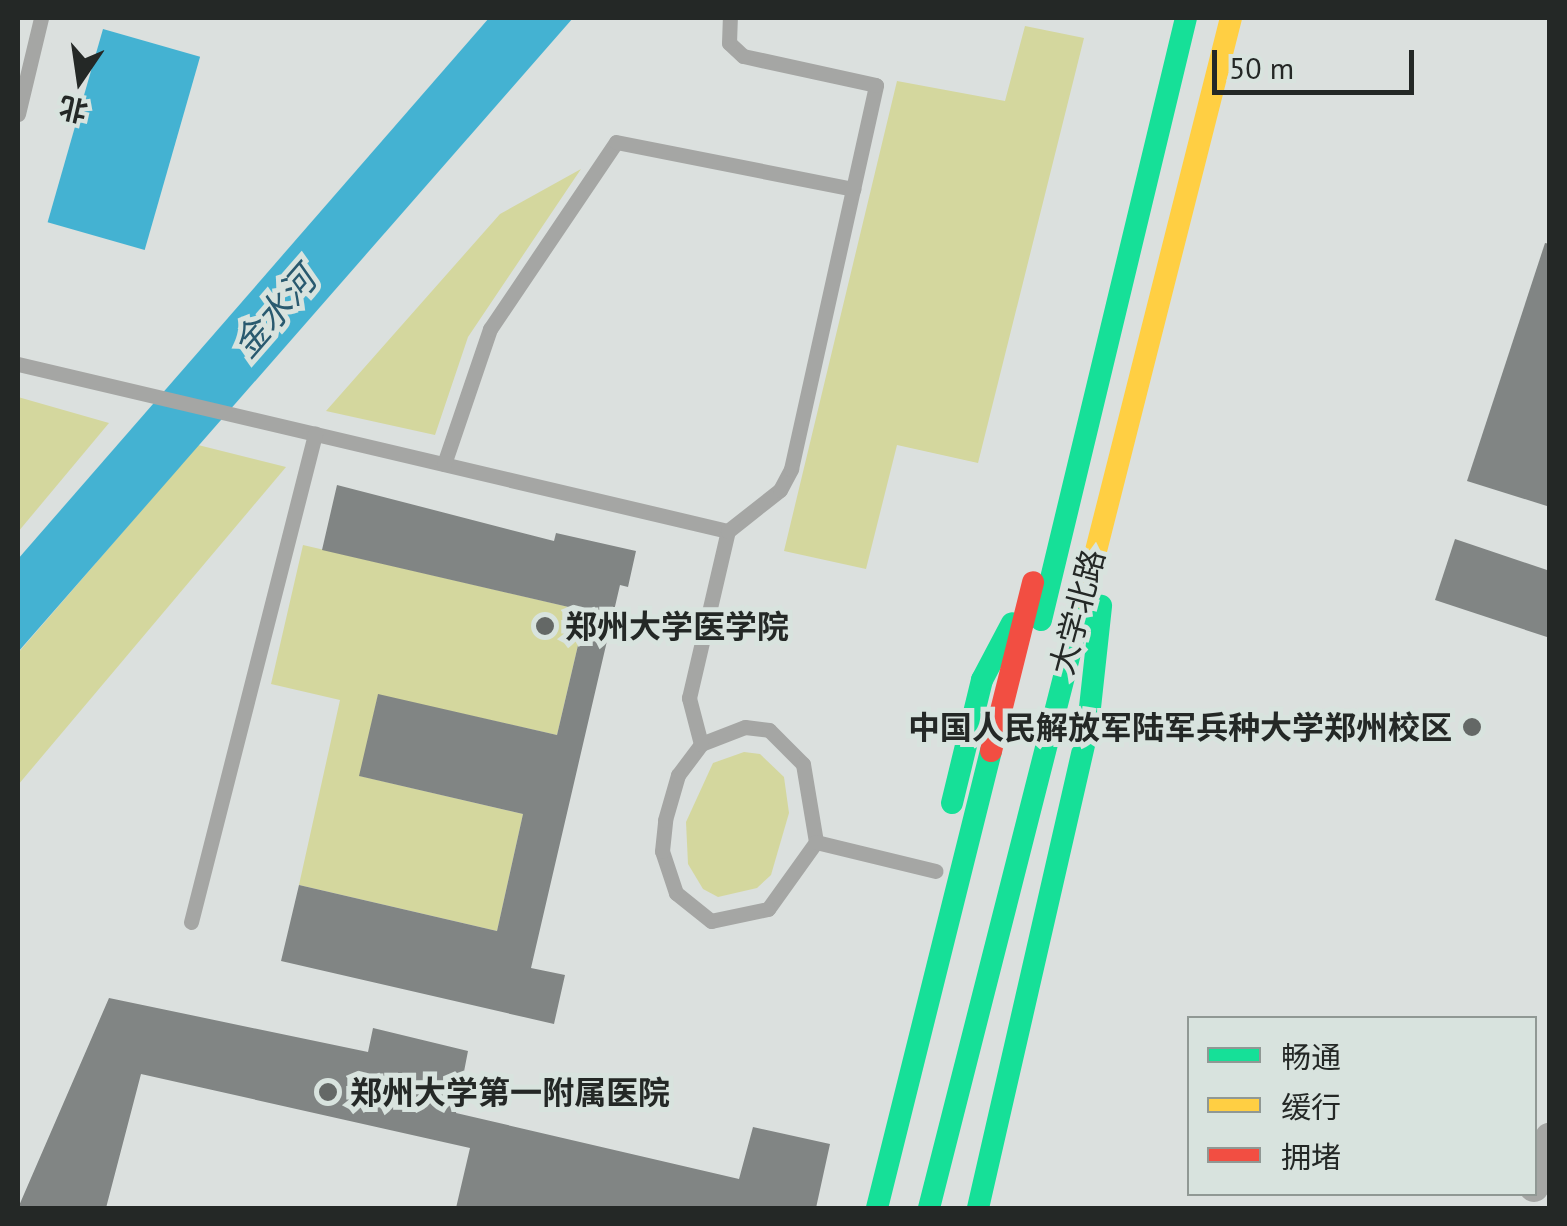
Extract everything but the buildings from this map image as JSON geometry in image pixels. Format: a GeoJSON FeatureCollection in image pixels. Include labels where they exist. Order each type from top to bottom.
{"type":"FeatureCollection","features":[{"type":"Feature","properties":{"kind":"main road","name":"大学北路"},"geometry":{"type":"LineString","coordinates":[[902,1208],[991,840],[1097,371],[1186,18]]}},
{"type":"Feature","properties":{"kind":"main road","name":"大学北路"},"geometry":{"type":"LineString","coordinates":[[929,1208],[1016,846],[1231,18]]}},
{"type":"Feature","properties":{"kind":"main road"},"geometry":{"type":"LineString","coordinates":[[877,1208],[1032,586],[1097,371]]}},
{"type":"Feature","properties":{"kind":"main road"},"geometry":{"type":"LineString","coordinates":[[978,1208],[1088,726],[1101,606],[1139,384]]}},
{"type":"Feature","properties":{"kind":"main road"},"geometry":{"type":"LineString","coordinates":[[854,1208],[982,680],[1032,586]]}},
{"type":"Feature","properties":{"kind":"main road"},"geometry":{"type":"LineString","coordinates":[[953,1208],[1101,606]]}},
{"type":"Feature","properties":{"kind":"street"},"geometry":{"type":"LineString","coordinates":[[1537,1180],[1550,1137]]}},
{"type":"Feature","properties":{"kind":"lane"},"geometry":{"type":"LineString","coordinates":[[18,114],[42,18]]}},
{"type":"Feature","properties":{"kind":"lane"},"geometry":{"type":"LineString","coordinates":[[701,744],[689,698],[728,532],[780,490],[790,469],[876,86],[743,56],[729,43],[730,18]]}},
{"type":"Feature","properties":{"kind":"lane"},"geometry":{"type":"LineString","coordinates":[[444,464],[490,330],[616,142],[853,189]]}},
{"type":"Feature","properties":{"kind":"lane"},"geometry":{"type":"LineString","coordinates":[[18,364],[728,532]]}},
{"type":"Feature","properties":{"kind":"lane"},"geometry":{"type":"LineString","coordinates":[[191,922],[315,434]]}},
{"type":"Feature","properties":{"kind":"lane"},"geometry":{"type":"LineString","coordinates":[[745,727],[769,730],[788,744],[807,778],[816,842],[768,910],[734,922],[688,910],[662,851],[671,792],[701,744],[745,727]]}},
{"type":"Feature","properties":{"kind":"lane"},"geometry":{"type":"LineString","coordinates":[[816,842],[936,871]]}},
{"type":"Feature","properties":{"kind":"green space"},"geometry":{"type":"Polygon","coordinates":[[[1025,26],[1084,38],[978,463],[897,445],[866,569],[784,551],[897,81],[1005,101],[1025,26]]]}},
{"type":"Feature","properties":{"kind":"green space"},"geometry":{"type":"Polygon","coordinates":[[[581,169],[468,337],[435,435],[326,411],[500,214],[581,169]]]}},
{"type":"Feature","properties":{"kind":"green space"},"geometry":{"type":"Polygon","coordinates":[[[18,397],[109,423],[18,532],[18,397]]]}},
{"type":"Feature","properties":{"kind":"green space"},"geometry":{"type":"Polygon","coordinates":[[[198,445],[286,467],[18,785],[18,653],[198,445]]]}},
{"type":"Feature","properties":{"kind":"green space"},"geometry":{"type":"Polygon","coordinates":[[[303,545],[586,611],[557,735],[378,695],[360,776],[523,814],[497,931],[299,885],[340,700],[271,684],[303,545]]]}},
{"type":"Feature","properties":{"kind":"green space"},"geometry":{"type":"Polygon","coordinates":[[[744,752],[760,754],[784,777],[789,813],[771,875],[757,888],[718,897],[703,889],[688,864],[686,822],[713,763],[744,752]]]}},
{"type":"Feature","properties":{"kind":"water","name":"金水河"},"geometry":{"type":"Polygon","coordinates":[[[489,18],[573,18],[18,652],[18,559],[489,18]]]}},
{"type":"Feature","properties":{"kind":"water"},"geometry":{"type":"Polygon","coordinates":[[[103,29],[200,57],[145,250],[48,222],[103,29]]]}},
{"type":"Feature","properties":{"kind":"traffic: fast"},"geometry":{"type":"LineString","coordinates":[[1041,620],[1186,18]]}},
{"type":"Feature","properties":{"kind":"traffic: fast"},"geometry":{"type":"LineString","coordinates":[[929,1208],[1084,598]]}},
{"type":"Feature","properties":{"kind":"traffic: fast"},"geometry":{"type":"LineString","coordinates":[[978,1208],[1088,726],[1101,606]]}},
{"type":"Feature","properties":{"kind":"traffic: fast"},"geometry":{"type":"LineString","coordinates":[[952,803],[982,680],[1012,623]]}},
{"type":"Feature","properties":{"kind":"traffic: fast"},"geometry":{"type":"LineString","coordinates":[[877,1208],[991,751]]}},
{"type":"Feature","properties":{"kind":"traffic: slow"},"geometry":{"type":"LineString","coordinates":[[1084,598],[1231,18]]}},
{"type":"Feature","properties":{"kind":"traffic: jam"},"geometry":{"type":"LineString","coordinates":[[991,751],[1033,582]]}},
{"type":"Feature","properties":{"kind":"place","name":"郑州大学医学院"},"geometry":{"type":"Point","coordinates":[545,626]}},
{"type":"Feature","properties":{"kind":"place","name":"中国人民解放军陆军兵种大学郑州校区"},"geometry":{"type":"Point","coordinates":[1472,727]}},
{"type":"Feature","properties":{"kind":"place","name":"郑州大学第一附属医院"},"geometry":{"type":"Point","coordinates":[328,1092]}}]}
